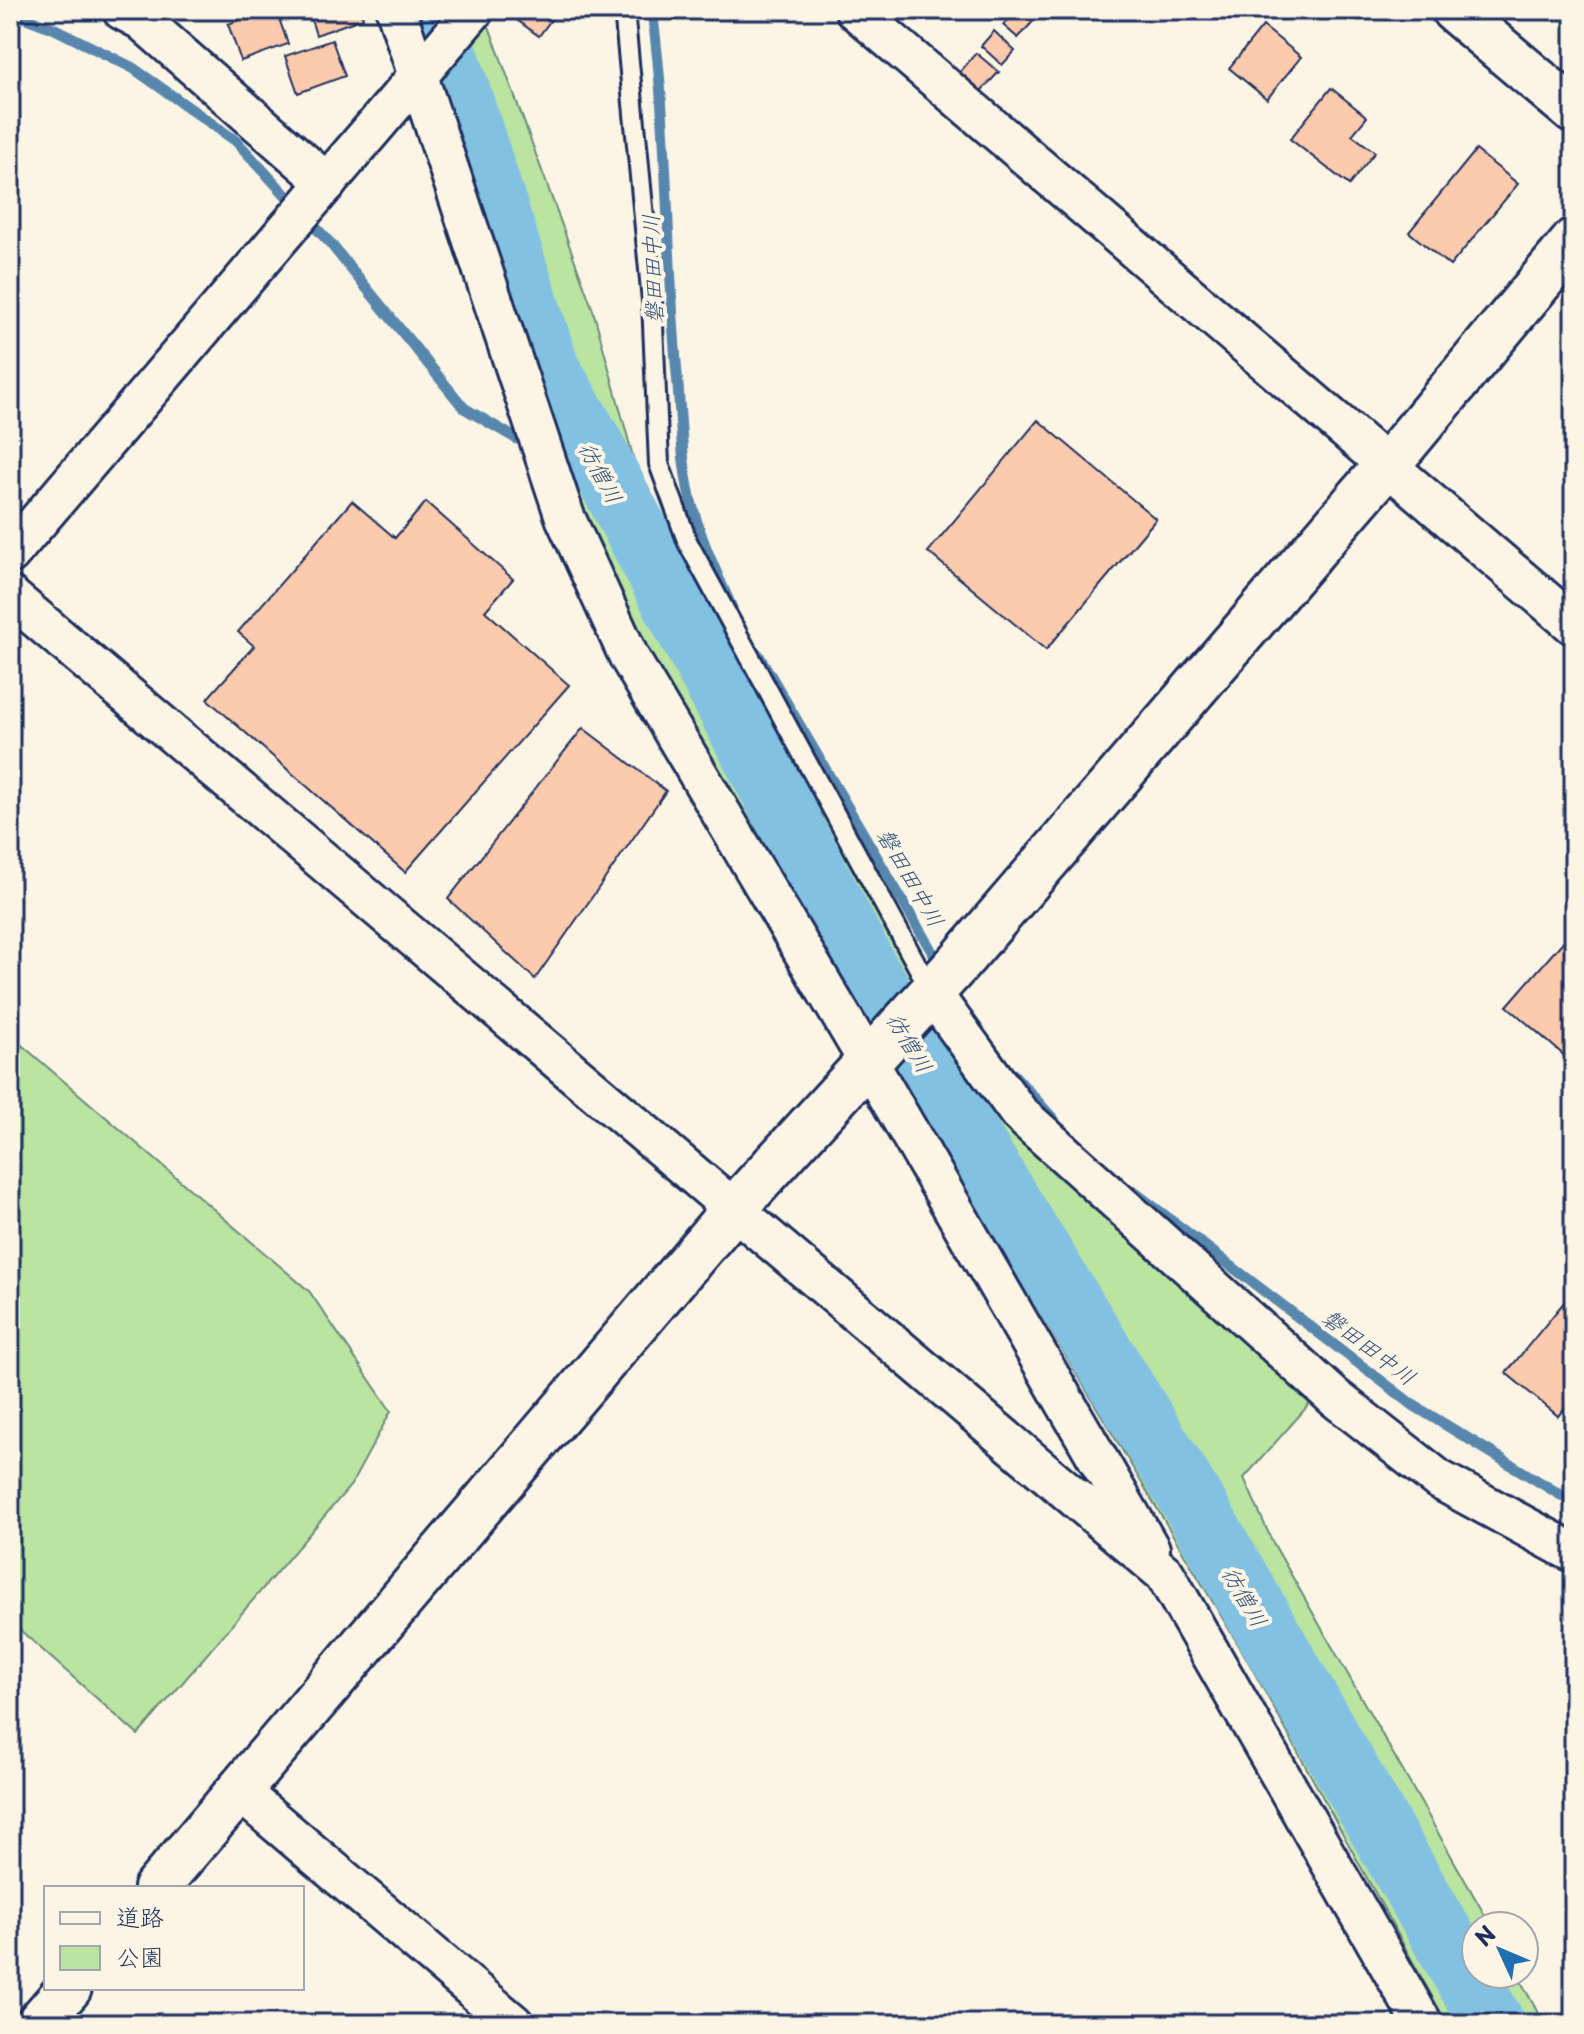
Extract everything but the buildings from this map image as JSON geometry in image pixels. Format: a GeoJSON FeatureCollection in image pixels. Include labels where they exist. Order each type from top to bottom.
{"type":"FeatureCollection","features":[{"type":"Feature","properties":{"kind":"street"},"geometry":{"type":"LineString","coordinates":[[122,10],[141,20],[327,183]]}},
{"type":"Feature","properties":{"kind":"street"},"geometry":{"type":"LineString","coordinates":[[396,10],[565,517],[629,657],[869,1063],[1423,2024]]}},
{"type":"Feature","properties":{"kind":"street"},"geometry":{"type":"LineString","coordinates":[[10,554],[474,10]]}},
{"type":"Feature","properties":{"kind":"street"},"geometry":{"type":"LineString","coordinates":[[855,10],[1574,625]]}},
{"type":"Feature","properties":{"kind":"street"},"geometry":{"type":"LineString","coordinates":[[1454,10],[1574,111]]}},
{"type":"Feature","properties":{"kind":"street"},"geometry":{"type":"LineString","coordinates":[[158,1886],[734,1209],[931,992],[1387,464],[1574,241]]}},
{"type":"Feature","properties":{"kind":"street"},"geometry":{"type":"LineString","coordinates":[[10,596],[1165,1574]]}},
{"type":"Feature","properties":{"kind":"street"},"geometry":{"type":"LineString","coordinates":[[931,992],[1019,1113],[1334,1397],[1438,1479],[1574,1553]]}},
{"type":"Feature","properties":{"kind":"street"},"geometry":{"type":"LineString","coordinates":[[239,1791],[514,2024]]}},
{"type":"Feature","properties":{"kind":"street"},"geometry":{"type":"LineString","coordinates":[[38,2024],[67,1990]]}},
{"type":"Feature","properties":{"kind":"lane"},"geometry":{"type":"LineString","coordinates":[[624,10],[652,301],[659,464],[688,543],[931,992]]}},
{"type":"Feature","properties":{"kind":"green space"},"geometry":{"type":"Polygon","coordinates":[[[396,10],[483,10],[593,310],[646,504],[838,821],[931,992],[1314,1399],[1244,1478],[1272,1541],[1482,1910],[1460,1910],[1460,1990],[1526,1990],[1544,2024],[1447,2024],[1248,1661],[862,1014],[776,861],[665,687],[614,624],[396,10]]]}},
{"type":"Feature","properties":{"kind":"green space"},"geometry":{"type":"Polygon","coordinates":[[[10,1035],[309,1291],[391,1411],[351,1485],[138,1735],[10,1621],[10,1035]]]}},
{"type":"Feature","properties":{"kind":"waterway","name":"彷僧川"},"geometry":{"type":"LineString","coordinates":[[432,10],[548,369],[590,442],[866,969],[1193,1502],[1493,2024]]}},
{"type":"Feature","properties":{"kind":"waterway","name":"磐田田中川"},"geometry":{"type":"LineString","coordinates":[[652,10],[662,104],[684,465],[698,524],[732,608]]}},
{"type":"Feature","properties":{"kind":"waterway"},"geometry":{"type":"LineString","coordinates":[[10,12],[53,28],[133,68],[236,141],[330,243],[464,408],[517,439],[530,439]]}},
{"type":"Feature","properties":{"kind":"waterway"},"geometry":{"type":"LineString","coordinates":[[548,440],[590,442]]}},
{"type":"Feature","properties":{"kind":"waterway","name":"磐田田中川"},"geometry":{"type":"LineString","coordinates":[[758,654],[941,967]]}},
{"type":"Feature","properties":{"kind":"waterway","name":"磐田田中川"},"geometry":{"type":"LineString","coordinates":[[1013,1074],[1055,1121]]}},
{"type":"Feature","properties":{"kind":"waterway","name":"磐田田中川"},"geometry":{"type":"LineString","coordinates":[[1133,1191],[1413,1405],[1574,1503]]}}]}
